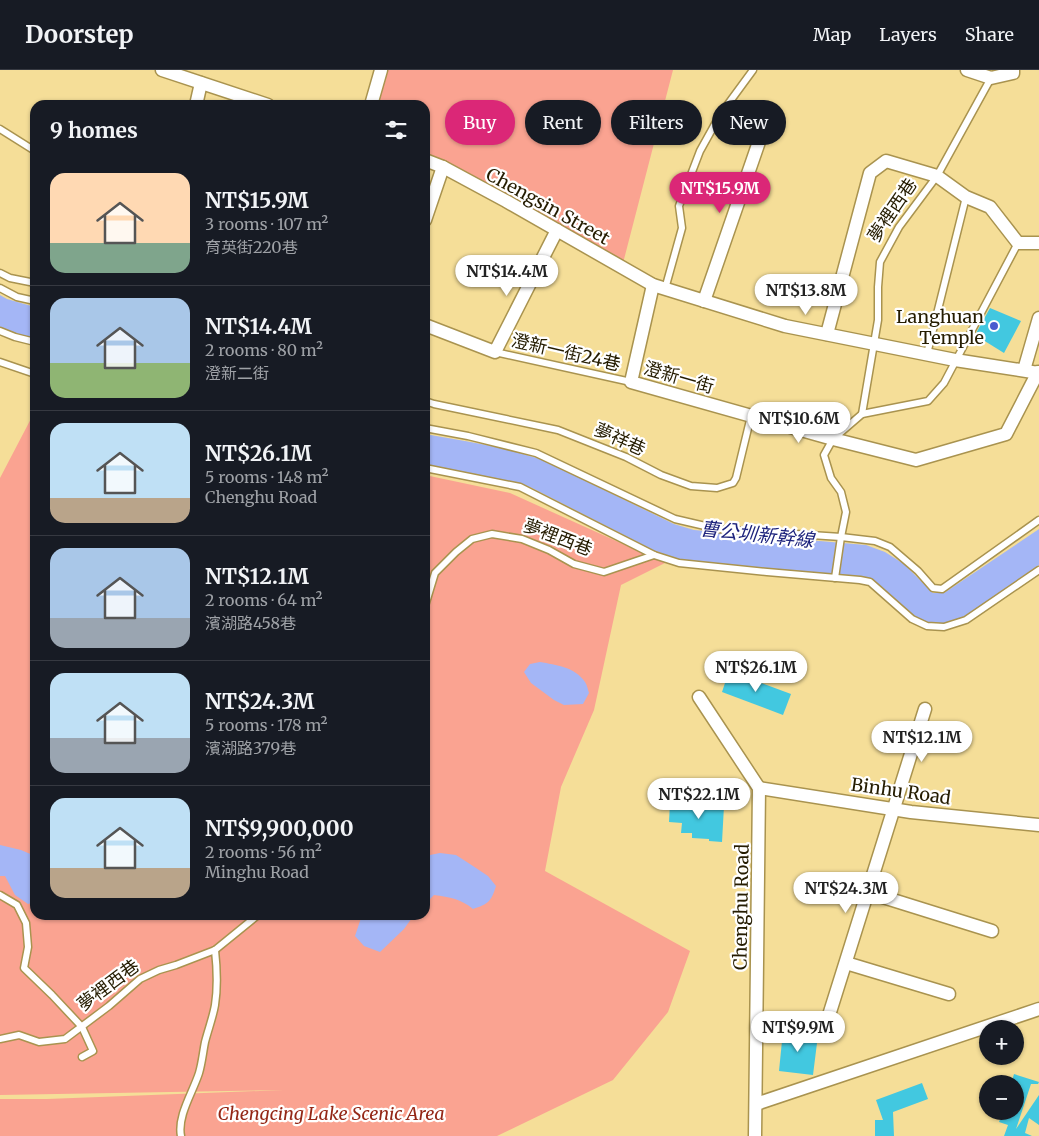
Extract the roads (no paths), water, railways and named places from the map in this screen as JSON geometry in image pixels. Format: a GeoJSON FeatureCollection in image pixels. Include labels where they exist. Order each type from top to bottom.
{"type":"FeatureCollection","features":[{"type":"Feature","properties":{"kind":"street"},"geometry":{"type":"LineString","coordinates":[[162,70],[252,100]]}},
{"type":"Feature","properties":{"kind":"street"},"geometry":{"type":"LineString","coordinates":[[373,100],[382,70]]}},
{"type":"Feature","properties":{"kind":"street"},"geometry":{"type":"LineString","coordinates":[[967,70],[991,78],[1012,73],[1013,70]]}},
{"type":"Feature","properties":{"kind":"street"},"geometry":{"type":"LineString","coordinates":[[197,100],[201,84]]}},
{"type":"Feature","properties":{"kind":"street"},"geometry":{"type":"LineString","coordinates":[[704,301],[758,145]]}},
{"type":"Feature","properties":{"kind":"street","name":"夢裡西巷"},"geometry":{"type":"LineString","coordinates":[[827,334],[870,173],[886,161],[937,176],[966,197],[990,207],[1018,243]]}},
{"type":"Feature","properties":{"kind":"street","name":"Chengsin Street"},"geometry":{"type":"LineString","coordinates":[[430,162],[506,201],[659,287],[785,326],[955,360],[1038,372]]}},
{"type":"Feature","properties":{"kind":"street"},"geometry":{"type":"LineString","coordinates":[[430,205],[443,167]]}},
{"type":"Feature","properties":{"kind":"street"},"geometry":{"type":"LineString","coordinates":[[430,327],[495,352],[557,230]]}},
{"type":"Feature","properties":{"kind":"street"},"geometry":{"type":"LineString","coordinates":[[1018,243],[1039,244]]}},
{"type":"Feature","properties":{"kind":"street","name":"澄新一街"},"geometry":{"type":"LineString","coordinates":[[659,287],[631,382],[833,439],[916,460],[1006,434],[1038,372]]}},
{"type":"Feature","properties":{"kind":"street"},"geometry":{"type":"LineString","coordinates":[[1024,370],[1039,318]]}},
{"type":"Feature","properties":{"kind":"street"},"geometry":{"type":"LineString","coordinates":[[699,697],[760,788]]}},
{"type":"Feature","properties":{"kind":"street"},"geometry":{"type":"LineString","coordinates":[[825,1028],[925,709]]}},
{"type":"Feature","properties":{"kind":"street","name":"Binhu Road"},"geometry":{"type":"LineString","coordinates":[[760,788],[893,809],[1039,826]]}},
{"type":"Feature","properties":{"kind":"street","name":"Chenghu Road"},"geometry":{"type":"LineString","coordinates":[[755,1136],[760,788]]}},
{"type":"Feature","properties":{"kind":"street"},"geometry":{"type":"LineString","coordinates":[[867,892],[992,931]]}},
{"type":"Feature","properties":{"kind":"street"},"geometry":{"type":"LineString","coordinates":[[846,963],[949,994]]}},
{"type":"Feature","properties":{"kind":"street"},"geometry":{"type":"LineString","coordinates":[[756,1104],[1039,1010]]}},
{"type":"Feature","properties":{"kind":"lane"},"geometry":{"type":"LineString","coordinates":[[659,287],[682,228],[679,206],[700,151],[720,115],[753,70]]}},
{"type":"Feature","properties":{"kind":"lane","name":"夢裡西巷"},"geometry":{"type":"LineString","coordinates":[[862,414],[878,320],[880,262],[898,227],[937,176],[991,78]]}},
{"type":"Feature","properties":{"kind":"lane"},"geometry":{"type":"LineString","coordinates":[[0,129],[30,148]]}},
{"type":"Feature","properties":{"kind":"lane"},"geometry":{"type":"LineString","coordinates":[[928,354],[966,197]]}},
{"type":"Feature","properties":{"kind":"lane"},"geometry":{"type":"LineString","coordinates":[[835,578],[846,512],[841,492],[831,478],[824,455],[833,439],[862,414],[928,401],[944,383],[1018,243]]}},
{"type":"Feature","properties":{"kind":"lane"},"geometry":{"type":"LineString","coordinates":[[0,273],[10,278],[30,282]]}},
{"type":"Feature","properties":{"kind":"lane"},"geometry":{"type":"LineString","coordinates":[[0,288],[17,297],[30,300]]}},
{"type":"Feature","properties":{"kind":"lane"},"geometry":{"type":"LineString","coordinates":[[0,331],[30,341]]}},
{"type":"Feature","properties":{"kind":"lane","name":"澄新一街24巷"},"geometry":{"type":"LineString","coordinates":[[495,352],[631,382]]}},
{"type":"Feature","properties":{"kind":"lane"},"geometry":{"type":"LineString","coordinates":[[0,362],[30,372]]}},
{"type":"Feature","properties":{"kind":"lane","name":"夢祥巷"},"geometry":{"type":"LineString","coordinates":[[430,402],[558,430],[626,457],[660,475],[691,486],[717,488],[733,483],[736,478],[751,416]]}},
{"type":"Feature","properties":{"kind":"lane"},"geometry":{"type":"LineString","coordinates":[[430,429],[468,436],[536,453],[674,519],[718,529],[875,541],[890,547],[918,571],[933,588],[942,589],[1039,520]]}},
{"type":"Feature","properties":{"kind":"lane"},"geometry":{"type":"LineString","coordinates":[[430,469],[520,487],[654,554],[679,563],[870,582],[912,619],[927,626],[944,627],[966,620],[1039,570]]}},
{"type":"Feature","properties":{"kind":"lane","name":"夢裡西巷"},"geometry":{"type":"LineString","coordinates":[[430,590],[435,573],[456,552],[472,539],[492,534],[522,539],[549,550],[574,564],[604,572],[654,554]]}},
{"type":"Feature","properties":{"kind":"lane","name":"夢裡西巷"},"geometry":{"type":"LineString","coordinates":[[0,895],[17,905],[26,923],[28,947],[24,968],[82,1026],[93,1051],[82,1057]]}},
{"type":"Feature","properties":{"kind":"lane","name":"夢裡西巷"},"geometry":{"type":"LineString","coordinates":[[0,1038],[19,1035],[38,1042],[65,1039],[109,1006],[140,979],[158,970],[215,950],[252,920]]}},
{"type":"Feature","properties":{"kind":"lane"},"geometry":{"type":"LineString","coordinates":[[181,1136],[183,1116],[199,1073],[215,1006],[217,971],[215,950]]}},
{"type":"Feature","properties":{"kind":"water"},"geometry":{"type":"Polygon","coordinates":[[[0,295],[30,306],[30,338],[0,329],[0,295]]]}},
{"type":"Feature","properties":{"kind":"water"},"geometry":{"type":"Polygon","coordinates":[[[430,435],[500,448],[543,460],[674,524],[694,530],[866,545],[885,552],[904,564],[933,593],[944,593],[1039,529],[1039,565],[964,618],[944,624],[929,624],[915,618],[868,580],[683,561],[653,550],[530,487],[495,478],[430,466],[430,435]]]}},
{"type":"Feature","properties":{"kind":"water"},"geometry":{"type":"Polygon","coordinates":[[[540,662],[571,670],[581,677],[586,683],[589,693],[583,704],[564,705],[531,683],[524,672],[530,664],[540,662]]]}},
{"type":"Feature","properties":{"kind":"water"},"geometry":{"type":"Polygon","coordinates":[[[0,845],[30,854],[30,903],[15,895],[5,876],[0,876],[0,845]]]}},
{"type":"Feature","properties":{"kind":"water"},"geometry":{"type":"Polygon","coordinates":[[[440,853],[456,855],[488,876],[496,886],[488,902],[473,909],[455,899],[434,895],[430,899],[430,855],[440,853]]]}},
{"type":"Feature","properties":{"kind":"water"},"geometry":{"type":"Polygon","coordinates":[[[360,920],[410,920],[404,929],[380,952],[364,946],[355,936],[360,920]]]}},
{"type":"Feature","properties":{"kind":"place","name":"Langhuan Temple"},"geometry":{"type":"Point","coordinates":[994,326]}},
{"type":"Feature","properties":{"kind":"water label","name":"曹公圳新幹線"},"geometry":{"type":"Point","coordinates":[757,534]}},
{"type":"Feature","properties":{"kind":"park label","name":"Chengcing Lake Scenic Area"},"geometry":{"type":"Point","coordinates":[331,1113]}}]}
